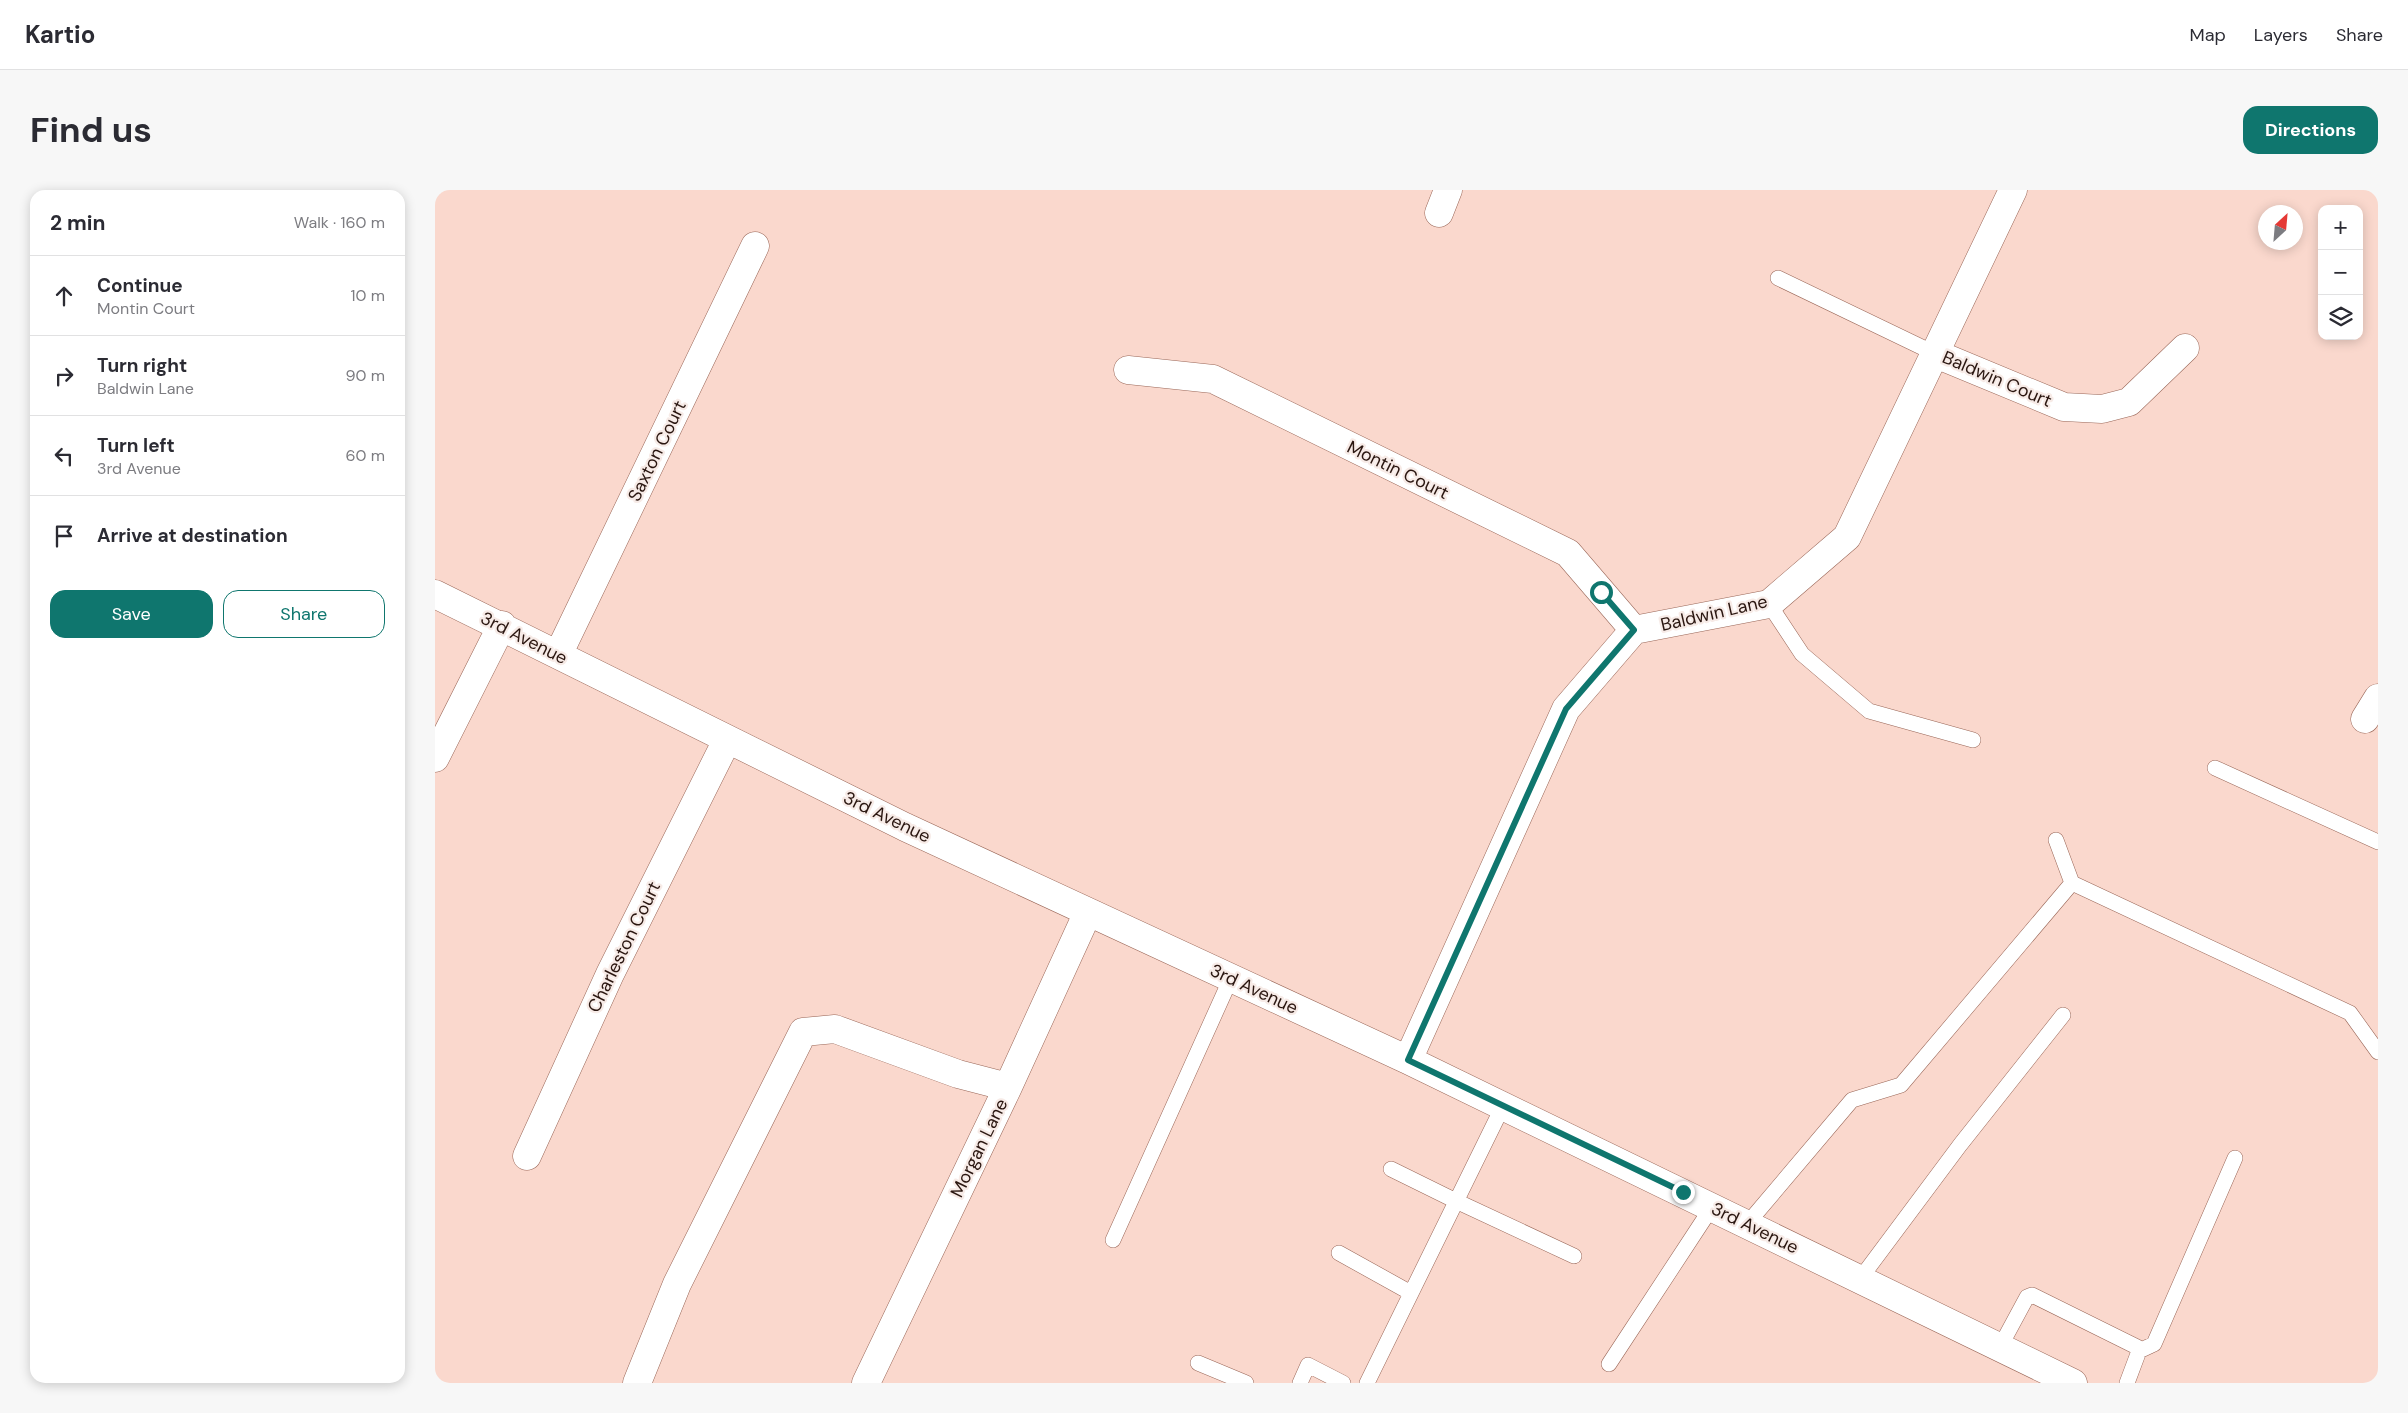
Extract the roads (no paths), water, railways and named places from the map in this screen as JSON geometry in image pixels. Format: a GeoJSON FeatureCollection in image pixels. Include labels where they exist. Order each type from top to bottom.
{"type":"FeatureCollection","features":[{"type":"Feature","properties":{"kind":"street","name":"Baldwin Court"},"geometry":{"type":"LineString","coordinates":[[2013,190],[1936,354],[2064,407],[2102,409],[2129,402],[2185,348]]}},
{"type":"Feature","properties":{"kind":"street","name":"Saxton Court"},"geometry":{"type":"LineString","coordinates":[[558,655],[755,246]]}},
{"type":"Feature","properties":{"kind":"street","name":"Baldwin Lane"},"geometry":{"type":"LineString","coordinates":[[1634,630],[1769,604],[1847,537],[1936,354]]}},
{"type":"Feature","properties":{"kind":"street","name":"Montin Court"},"geometry":{"type":"LineString","coordinates":[[1129,370],[1213,379],[1568,553],[1634,630]]}},
{"type":"Feature","properties":{"kind":"street","name":"3rd Avenue"},"geometry":{"type":"LineString","coordinates":[[435,594],[914,831],[1408,1060],[2073,1383]]}},
{"type":"Feature","properties":{"kind":"street"},"geometry":{"type":"LineString","coordinates":[[435,758],[502,626]]}},
{"type":"Feature","properties":{"kind":"street"},"geometry":{"type":"LineString","coordinates":[[1408,1060],[1566,709],[1634,630]]}},
{"type":"Feature","properties":{"kind":"street","name":"Charleston Court"},"geometry":{"type":"LineString","coordinates":[[527,1156],[610,974],[727,740]]}},
{"type":"Feature","properties":{"kind":"street","name":"Morgan Lane"},"geometry":{"type":"LineString","coordinates":[[866,1383],[1009,1087],[1088,912]]}},
{"type":"Feature","properties":{"kind":"street"},"geometry":{"type":"LineString","coordinates":[[637,1383],[677,1284],[803,1032],[835,1029],[958,1074],[1009,1087]]}},
{"type":"Feature","properties":{"kind":"lane"},"geometry":{"type":"LineString","coordinates":[[1778,278],[1936,354]]}},
{"type":"Feature","properties":{"kind":"lane"},"geometry":{"type":"LineString","coordinates":[[1769,604],[1802,654],[1869,711],[1973,740]]}},
{"type":"Feature","properties":{"kind":"lane"},"geometry":{"type":"LineString","coordinates":[[2215,768],[2378,842]]}},
{"type":"Feature","properties":{"kind":"lane"},"geometry":{"type":"LineString","coordinates":[[2056,840],[2072,884],[2350,1013],[2378,1052]]}},
{"type":"Feature","properties":{"kind":"lane"},"geometry":{"type":"LineString","coordinates":[[1747,1224],[1852,1100],[1901,1085],[2072,884]]}},
{"type":"Feature","properties":{"kind":"lane"},"geometry":{"type":"LineString","coordinates":[[1113,1240],[1231,978]]}},
{"type":"Feature","properties":{"kind":"lane"},"geometry":{"type":"LineString","coordinates":[[1860,1279],[2063,1015]]}},
{"type":"Feature","properties":{"kind":"lane"},"geometry":{"type":"LineString","coordinates":[[1367,1383],[1503,1106]]}},
{"type":"Feature","properties":{"kind":"lane"},"geometry":{"type":"LineString","coordinates":[[2127,1383],[2139,1351],[2154,1344],[2235,1158]]}},
{"type":"Feature","properties":{"kind":"lane"},"geometry":{"type":"LineString","coordinates":[[1391,1169],[1456,1202],[1574,1256]]}},
{"type":"Feature","properties":{"kind":"lane"},"geometry":{"type":"LineString","coordinates":[[1609,1364],[1712,1207]]}},
{"type":"Feature","properties":{"kind":"lane"},"geometry":{"type":"LineString","coordinates":[[1339,1253],[1411,1293]]}},
{"type":"Feature","properties":{"kind":"lane"},"geometry":{"type":"LineString","coordinates":[[2000,1347],[2027,1297],[2031,1295],[2137,1347],[2139,1351]]}},
{"type":"Feature","properties":{"kind":"lane"},"geometry":{"type":"LineString","coordinates":[[1198,1363],[1246,1383]]}},
{"type":"Feature","properties":{"kind":"lane"},"geometry":{"type":"LineString","coordinates":[[1300,1383],[1308,1365],[1343,1383]]}}]}
